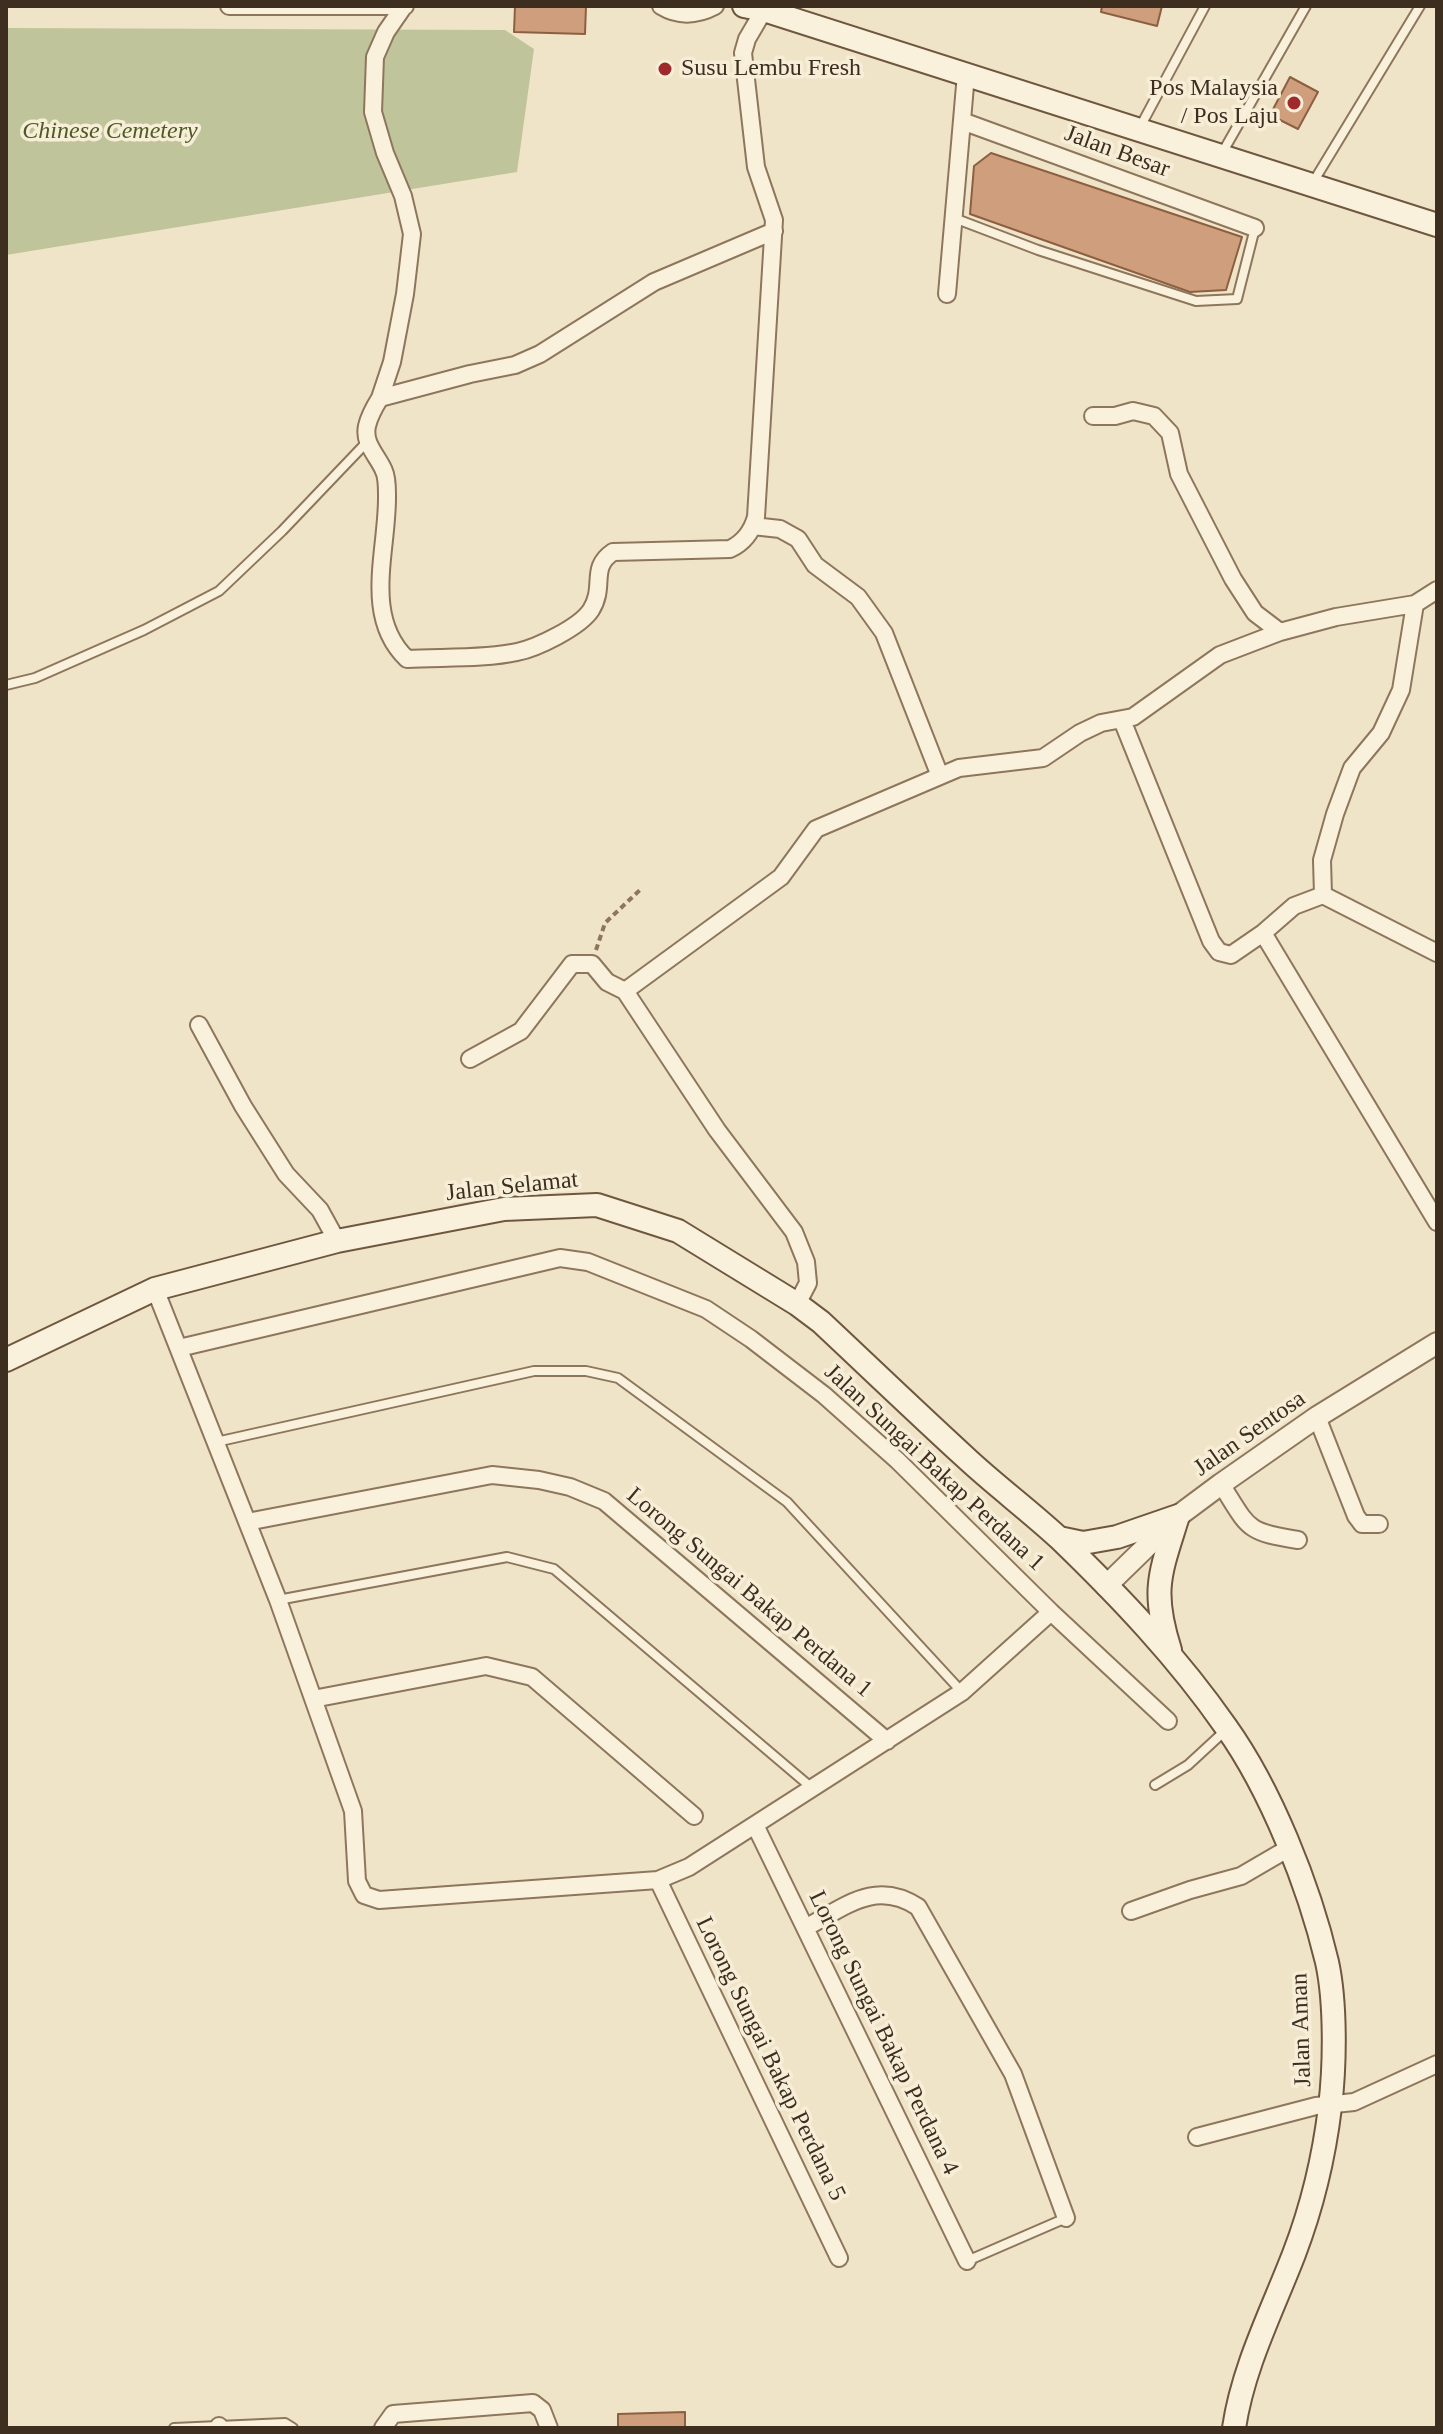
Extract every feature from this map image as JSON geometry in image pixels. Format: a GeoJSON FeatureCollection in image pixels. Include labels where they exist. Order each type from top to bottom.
{"type":"FeatureCollection","features":[{"type":"Feature","properties":{"kind":"main road"},"geometry":{"type":"LineString","coordinates":[[757,7],[1437,225]]}},
{"type":"Feature","properties":{"kind":"main road","name":"Jalan Selamat"},"geometry":{"type":"LineString","coordinates":[[6,1360],[155,1289],[337,1241],[504,1209],[597,1205],[678,1231],[797,1304],[821,1322],[967,1459],[1059,1538],[1106,1586]]}},
{"type":"Feature","properties":{"kind":"main road"},"geometry":{"type":"LineString","coordinates":[[1059,1538],[1083,1543],[1117,1537],[1178,1516]]}},
{"type":"Feature","properties":{"kind":"main road"},"geometry":{"type":"LineString","coordinates":[[1172,1655],[1157,1599],[1161,1569],[1178,1516]]}},
{"type":"Feature","properties":{"kind":"main road","name":"Jalan Aman"},"geometry":{"type":"LineString","coordinates":[[1106,1586],[1172,1655],[1228,1729],[1257,1778],[1289,1848],[1327,1964],[1332,2026],[1330,2105],[1323,2152],[1296,2249],[1246,2375],[1234,2428]]}},
{"type":"Feature","properties":{"kind":"street"},"geometry":{"type":"LineString","coordinates":[[229,6],[405,6]]}},
{"type":"Feature","properties":{"kind":"street"},"geometry":{"type":"LineString","coordinates":[[405,6],[386,32],[375,57],[373,112],[385,153],[403,196],[412,234],[392,362],[380,398],[366,426],[367,441],[385,472],[387,496],[380,602],[382,616],[385,629],[396,648],[407,659],[519,652],[577,626],[591,610],[598,594],[601,560],[613,552],[730,549],[738,545],[753,526],[774,231],[774,220],[756,167],[743,53],[757,7]]}},
{"type":"Feature","properties":{"kind":"street"},"geometry":{"type":"LineString","coordinates":[[661,6],[675,14],[702,13],[715,6]]}},
{"type":"Feature","properties":{"kind":"street"},"geometry":{"type":"LineString","coordinates":[[947,294],[966,74]]}},
{"type":"Feature","properties":{"kind":"street","name":"Jalan Besar"},"geometry":{"type":"LineString","coordinates":[[962,121],[1255,228]]}},
{"type":"Feature","properties":{"kind":"street"},"geometry":{"type":"LineString","coordinates":[[380,398],[515,365],[540,354],[654,282],[774,231]]}},
{"type":"Feature","properties":{"kind":"street"},"geometry":{"type":"LineString","coordinates":[[1093,416],[1115,416],[1133,411],[1154,416],[1170,433],[1179,474],[1233,579],[1255,613],[1280,632]]}},
{"type":"Feature","properties":{"kind":"street"},"geometry":{"type":"LineString","coordinates":[[753,526],[780,529],[798,539],[815,565],[858,597],[884,633],[940,776]]}},
{"type":"Feature","properties":{"kind":"street"},"geometry":{"type":"LineString","coordinates":[[625,991],[781,877],[816,829],[959,768],[1043,758],[1101,723],[1122,720],[1142,711],[1220,655],[1280,632],[1336,617],[1415,604],[1437,590]]}},
{"type":"Feature","properties":{"kind":"street"},"geometry":{"type":"LineString","coordinates":[[1323,895],[1322,860],[1335,814],[1352,768],[1381,733],[1401,690],[1415,604]]}},
{"type":"Feature","properties":{"kind":"street"},"geometry":{"type":"LineString","coordinates":[[1122,720],[1211,941],[1219,952],[1231,955],[1294,906],[1323,895],[1437,953]]}},
{"type":"Feature","properties":{"kind":"street"},"geometry":{"type":"LineString","coordinates":[[1263,933],[1437,1222]]}},
{"type":"Feature","properties":{"kind":"street"},"geometry":{"type":"LineString","coordinates":[[470,1059],[521,1031],[572,964],[592,964],[607,982],[625,991],[717,1130],[794,1232],[806,1262],[808,1283],[797,1304]]}},
{"type":"Feature","properties":{"kind":"street"},"geometry":{"type":"LineString","coordinates":[[199,1025],[243,1106],[286,1174],[320,1210],[337,1241]]}},
{"type":"Feature","properties":{"kind":"street","name":"Jalan Sungai Bakap Perdana 1"},"geometry":{"type":"LineString","coordinates":[[179,1348],[560,1258],[588,1262],[706,1309],[764,1348],[824,1395],[897,1460],[1051,1612],[1168,1721]]}},
{"type":"Feature","properties":{"kind":"street"},"geometry":{"type":"LineString","coordinates":[[155,1289],[278,1600],[353,1811],[357,1881],[364,1895],[379,1900],[658,1880],[689,1867],[962,1692],[1051,1612]]}},
{"type":"Feature","properties":{"kind":"street","name":"Jalan Sentosa"},"geometry":{"type":"LineString","coordinates":[[1106,1586],[1178,1516],[1221,1484],[1317,1417],[1437,1343]]}},
{"type":"Feature","properties":{"kind":"street"},"geometry":{"type":"LineString","coordinates":[[1317,1417],[1356,1516],[1362,1524],[1379,1524]]}},
{"type":"Feature","properties":{"kind":"street","name":"Lorong Sungai Bakap Perdana 1"},"geometry":{"type":"LineString","coordinates":[[247,1522],[492,1475],[570,1487],[604,1501],[887,1741]]}},
{"type":"Feature","properties":{"kind":"street"},"geometry":{"type":"LineString","coordinates":[[1221,1484],[1248,1526],[1263,1535],[1298,1540]]}},
{"type":"Feature","properties":{"kind":"street"},"geometry":{"type":"LineString","coordinates":[[313,1699],[486,1666],[532,1677],[694,1816]]}},
{"type":"Feature","properties":{"kind":"street","name":"Lorong Sungai Bakap Perdana 4"},"geometry":{"type":"LineString","coordinates":[[755,1825],[967,2261]]}},
{"type":"Feature","properties":{"kind":"street"},"geometry":{"type":"LineString","coordinates":[[1131,1911],[1241,1876],[1289,1848]]}},
{"type":"Feature","properties":{"kind":"street","name":"Lorong Sungai Bakap Perdana 5"},"geometry":{"type":"LineString","coordinates":[[658,1880],[839,2258]]}},
{"type":"Feature","properties":{"kind":"street"},"geometry":{"type":"LineString","coordinates":[[805,1928],[871,1894],[886,1893],[906,1899],[918,1907],[1013,2074],[1066,2218]]}},
{"type":"Feature","properties":{"kind":"street"},"geometry":{"type":"LineString","coordinates":[[1197,2137],[1354,2102],[1437,2064]]}},
{"type":"Feature","properties":{"kind":"street"},"geometry":{"type":"LineString","coordinates":[[383,2428],[393,2414],[533,2403],[542,2410],[549,2428]]}},
{"type":"Feature","properties":{"kind":"lane"},"geometry":{"type":"LineString","coordinates":[[1139,130],[1205,6]]}},
{"type":"Feature","properties":{"kind":"lane"},"geometry":{"type":"LineString","coordinates":[[1220,156],[1306,6]]}},
{"type":"Feature","properties":{"kind":"lane"},"geometry":{"type":"LineString","coordinates":[[1312,184],[1420,6]]}},
{"type":"Feature","properties":{"kind":"lane"},"geometry":{"type":"LineString","coordinates":[[954,218],[1038,250],[1196,301],[1237,299],[1255,228]]}},
{"type":"Feature","properties":{"kind":"lane"},"geometry":{"type":"LineString","coordinates":[[6,685],[35,678],[144,630],[219,591],[282,531],[367,441]]}},
{"type":"Feature","properties":{"kind":"lane"},"geometry":{"type":"LineString","coordinates":[[216,1442],[534,1371],[586,1371],[618,1378],[787,1502],[962,1692]]}},
{"type":"Feature","properties":{"kind":"lane"},"geometry":{"type":"LineString","coordinates":[[278,1600],[507,1557],[554,1569],[813,1789]]}},
{"type":"Feature","properties":{"kind":"lane"},"geometry":{"type":"LineString","coordinates":[[1155,1785],[1188,1765],[1228,1729]]}},
{"type":"Feature","properties":{"kind":"lane"},"geometry":{"type":"LineString","coordinates":[[967,2261],[1066,2218]]}},
{"type":"Feature","properties":{"kind":"lane"},"geometry":{"type":"LineString","coordinates":[[174,2428],[285,2423],[293,2428]]}},
{"type":"Feature","properties":{"kind":"path"},"geometry":{"type":"LineString","coordinates":[[592,964],[605,923],[642,888]]}},
{"type":"Feature","properties":{"kind":"green space","name":"Chinese Cemetery"},"geometry":{"type":"Polygon","coordinates":[[[6,28],[505,30],[534,49],[517,172],[6,255],[6,28]]]}},
{"type":"Feature","properties":{"kind":"building"},"geometry":{"type":"Polygon","coordinates":[[[515,6],[586,6],[585,34],[514,32],[515,6]]]}},
{"type":"Feature","properties":{"kind":"building"},"geometry":{"type":"Polygon","coordinates":[[[1102,6],[1162,6],[1157,26],[1101,12],[1102,6]]]}},
{"type":"Feature","properties":{"kind":"building","name":"Pos Malaysia / Pos Laju"},"geometry":{"type":"Polygon","coordinates":[[[1290,77],[1318,92],[1298,129],[1270,115],[1290,77]]]}},
{"type":"Feature","properties":{"kind":"building"},"geometry":{"type":"Polygon","coordinates":[[[991,153],[1242,237],[1226,290],[1190,292],[970,214],[974,166],[991,153]]]}},
{"type":"Feature","properties":{"kind":"building"},"geometry":{"type":"Polygon","coordinates":[[[685,2412],[685,2428],[618,2428],[618,2414],[685,2412]]]}},
{"type":"Feature","properties":{"kind":"place","name":"Susu Lembu Fresh"},"geometry":{"type":"Point","coordinates":[665,69]}},
{"type":"Feature","properties":{"kind":"place","name":"Pos Malaysia / Pos Laju"},"geometry":{"type":"Point","coordinates":[1294,103]}}]}
